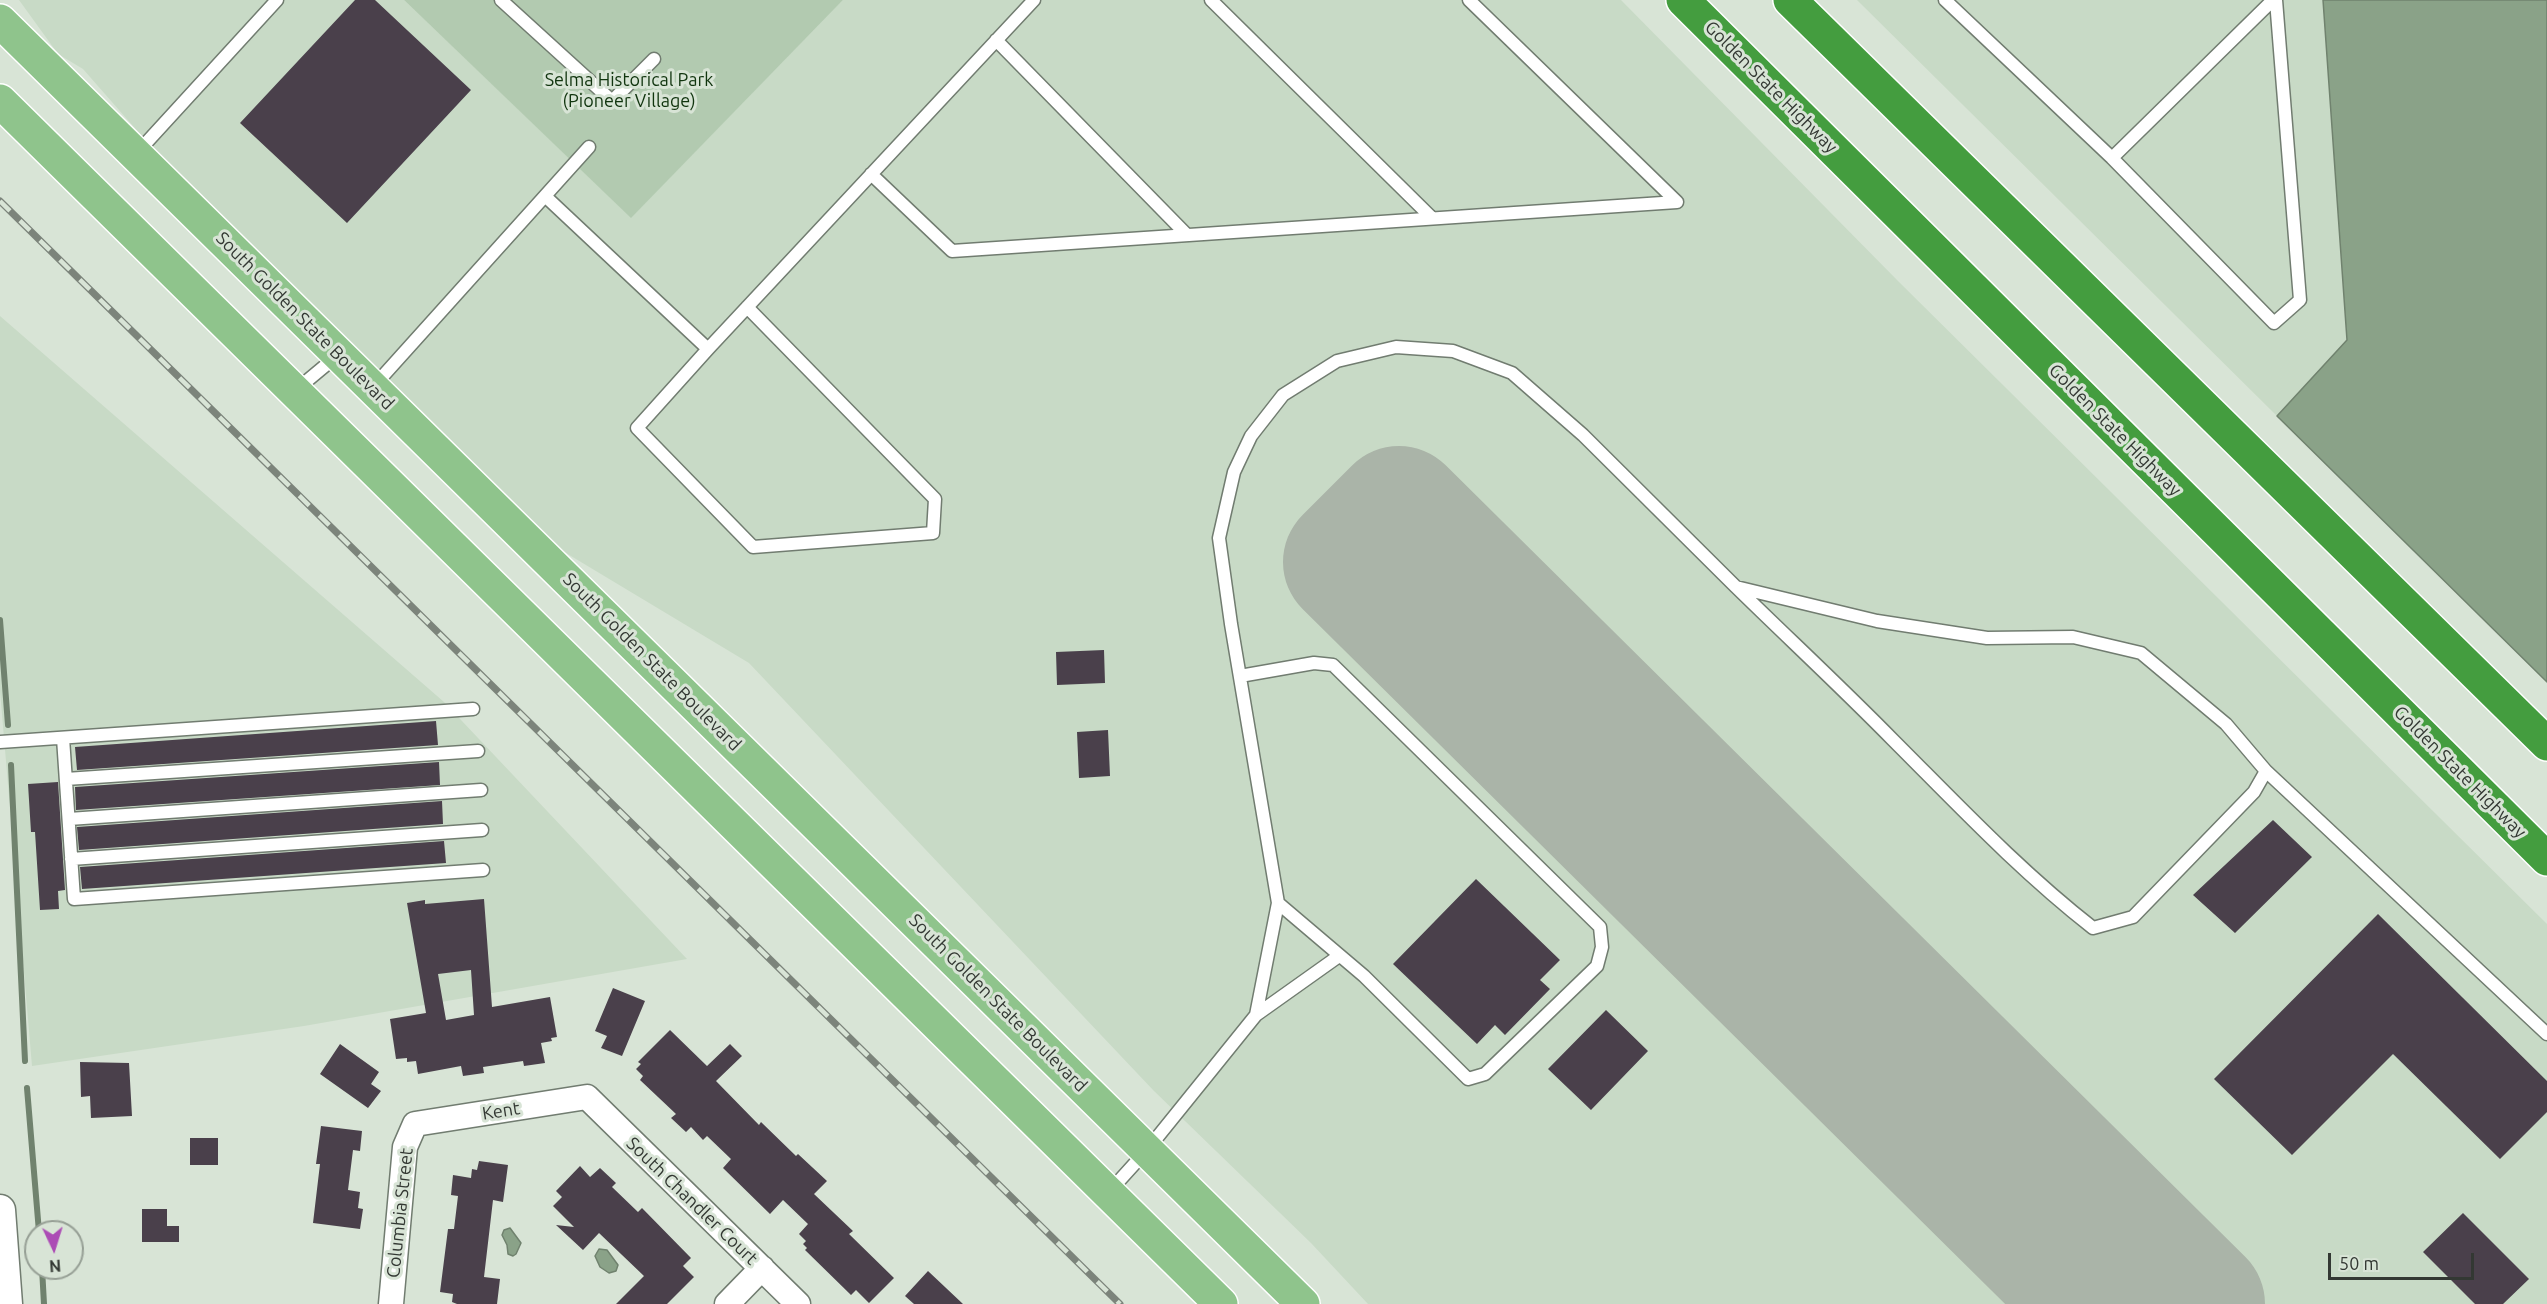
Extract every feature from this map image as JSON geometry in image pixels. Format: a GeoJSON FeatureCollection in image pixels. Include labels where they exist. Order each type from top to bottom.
{"type":"FeatureCollection","features":[{"type":"Feature","properties":{"kind":"highway","name":"Golden State Highway"},"geometry":{"type":"LineString","coordinates":[[1683,0],[2547,859]]}},
{"type":"Feature","properties":{"kind":"highway"},"geometry":{"type":"LineString","coordinates":[[1790,0],[2547,744]]}},
{"type":"Feature","properties":{"kind":"main road","name":"South Golden State Boulevard"},"geometry":{"type":"LineString","coordinates":[[0,21],[1303,1304]]}},
{"type":"Feature","properties":{"kind":"main road"},"geometry":{"type":"LineString","coordinates":[[0,102],[1221,1304]]}},
{"type":"Feature","properties":{"kind":"street","name":"Kent"},"geometry":{"type":"LineString","coordinates":[[416,1124],[587,1097]]}},
{"type":"Feature","properties":{"kind":"street","name":"South Chandler Court"},"geometry":{"type":"LineString","coordinates":[[587,1097],[798,1304]]}},
{"type":"Feature","properties":{"kind":"street","name":"Columbia Street"},"geometry":{"type":"LineString","coordinates":[[391,1304],[405,1148],[416,1124]]}},
{"type":"Feature","properties":{"kind":"street"},"geometry":{"type":"LineString","coordinates":[[0,1210],[1,1250],[7,1304]]}},
{"type":"Feature","properties":{"kind":"street"},"geometry":{"type":"LineString","coordinates":[[727,1304],[762,1268]]}},
{"type":"Feature","properties":{"kind":"lane"},"geometry":{"type":"LineString","coordinates":[[136,154],[277,0]]}},
{"type":"Feature","properties":{"kind":"lane"},"geometry":{"type":"LineString","coordinates":[[501,0],[612,101],[654,58]]}},
{"type":"Feature","properties":{"kind":"lane"},"geometry":{"type":"LineString","coordinates":[[747,307],[935,499],[933,533],[753,547],[637,428],[708,349],[747,307],[996,40],[1034,0]]}},
{"type":"Feature","properties":{"kind":"lane"},"geometry":{"type":"LineString","coordinates":[[1210,0],[1432,219]]}},
{"type":"Feature","properties":{"kind":"lane"},"geometry":{"type":"LineString","coordinates":[[871,174],[952,251],[1677,202],[1469,0]]}},
{"type":"Feature","properties":{"kind":"lane"},"geometry":{"type":"LineString","coordinates":[[1945,0],[2112,158],[2274,323],[2300,300],[2275,0]]}},
{"type":"Feature","properties":{"kind":"lane"},"geometry":{"type":"LineString","coordinates":[[2112,158],[2275,0]]}},
{"type":"Feature","properties":{"kind":"lane"},"geometry":{"type":"LineString","coordinates":[[996,40],[1187,235]]}},
{"type":"Feature","properties":{"kind":"lane"},"geometry":{"type":"LineString","coordinates":[[373,388],[590,147]]}},
{"type":"Feature","properties":{"kind":"lane"},"geometry":{"type":"LineString","coordinates":[[545,196],[708,349]]}},
{"type":"Feature","properties":{"kind":"lane"},"geometry":{"type":"LineString","coordinates":[[1256,1014],[1278,903],[1219,538],[1233,472],[1251,436],[1283,394],[1337,361],[1396,347],[1454,351],[1512,373],[1583,435],[1994,841],[2053,897],[2093,928],[2133,917],[2254,792],[2266,771]]}},
{"type":"Feature","properties":{"kind":"lane"},"geometry":{"type":"LineString","coordinates":[[295,392],[339,354]]}},
{"type":"Feature","properties":{"kind":"lane"},"geometry":{"type":"LineString","coordinates":[[1736,587],[1877,621],[1988,638],[2073,637],[2141,653],[2226,724],[2266,771],[2547,1034]]}},
{"type":"Feature","properties":{"kind":"lane"},"geometry":{"type":"LineString","coordinates":[[1240,676],[1314,663],[1333,665],[1600,927],[1602,947],[1597,966],[1485,1074],[1468,1079],[1364,976],[1278,903]]}},
{"type":"Feature","properties":{"kind":"lane"},"geometry":{"type":"LineString","coordinates":[[0,742],[473,709]]}},
{"type":"Feature","properties":{"kind":"lane"},"geometry":{"type":"LineString","coordinates":[[63,738],[74,899],[483,870]]}},
{"type":"Feature","properties":{"kind":"lane"},"geometry":{"type":"LineString","coordinates":[[66,779],[478,751]]}},
{"type":"Feature","properties":{"kind":"lane"},"geometry":{"type":"LineString","coordinates":[[69,819],[482,790]]}},
{"type":"Feature","properties":{"kind":"lane"},"geometry":{"type":"LineString","coordinates":[[71,859],[482,830]]}},
{"type":"Feature","properties":{"kind":"lane"},"geometry":{"type":"LineString","coordinates":[[1108,1192],[1147,1150],[1256,1014],[1339,956]]}},
{"type":"Feature","properties":{"kind":"shaded area"},"geometry":{"type":"Polygon","coordinates":[[[19,0],[404,0],[631,217],[843,0],[1621,0],[1898,281],[2547,924],[2547,1304],[1368,1304],[1311,1243],[1154,1091],[749,663],[531,532],[169,167],[83,69],[58,54],[19,0]]]}},
{"type":"Feature","properties":{"kind":"shaded area"},"geometry":{"type":"Polygon","coordinates":[[[1857,0],[2323,0],[2347,341],[2277,416],[1857,0]]]}},
{"type":"Feature","properties":{"kind":"shaded area"},"geometry":{"type":"Polygon","coordinates":[[[2323,0],[2547,0],[2547,682],[2277,416],[2347,340],[2323,0]]]}},
{"type":"Feature","properties":{"kind":"shaded area"},"geometry":{"type":"Polygon","coordinates":[[[0,316],[444,702],[687,959],[304,1026],[32,1066],[0,691],[0,316]]]}},
{"type":"Feature","properties":{"kind":"shaded area"},"geometry":{"type":"Polygon","coordinates":[[[510,1228],[521,1243],[513,1256],[508,1254],[502,1235],[504,1230],[510,1228]]]}},
{"type":"Feature","properties":{"kind":"shaded area"},"geometry":{"type":"Polygon","coordinates":[[[599,1249],[607,1250],[618,1265],[616,1271],[609,1273],[600,1267],[595,1256],[599,1249]]]}},
{"type":"Feature","properties":{"kind":"green space","name":"Selma Historical Park (Pioneer Village)"},"geometry":{"type":"Polygon","coordinates":[[[404,0],[843,0],[631,218],[404,0]]]}},
{"type":"Feature","properties":{"kind":"building"},"geometry":{"type":"Polygon","coordinates":[[[355,0],[375,0],[471,90],[347,223],[240,123],[355,0]]]}},
{"type":"Feature","properties":{"kind":"building"},"geometry":{"type":"Polygon","coordinates":[[[1104,650],[1105,683],[1057,685],[1056,652],[1104,650]]]}},
{"type":"Feature","properties":{"kind":"building"},"geometry":{"type":"Polygon","coordinates":[[[436,721],[438,745],[77,770],[75,747],[436,721]]]}},
{"type":"Feature","properties":{"kind":"building"},"geometry":{"type":"Polygon","coordinates":[[[1108,730],[1110,776],[1079,778],[1077,732],[1108,730]]]}},
{"type":"Feature","properties":{"kind":"building"},"geometry":{"type":"Polygon","coordinates":[[[439,762],[440,785],[76,810],[75,787],[439,762]]]}},
{"type":"Feature","properties":{"kind":"building"},"geometry":{"type":"Polygon","coordinates":[[[58,782],[65,890],[58,891],[59,909],[40,910],[35,832],[31,832],[28,784],[58,782]]]}},
{"type":"Feature","properties":{"kind":"building"},"geometry":{"type":"Polygon","coordinates":[[[442,801],[443,824],[79,850],[77,827],[442,801]]]}},
{"type":"Feature","properties":{"kind":"building"},"geometry":{"type":"Polygon","coordinates":[[[2273,820],[2312,857],[2235,933],[2193,895],[2273,820]]]}},
{"type":"Feature","properties":{"kind":"building"},"geometry":{"type":"Polygon","coordinates":[[[444,841],[446,863],[82,889],[80,867],[444,841]]]}},
{"type":"Feature","properties":{"kind":"building"},"geometry":{"type":"Polygon","coordinates":[[[1476,879],[1560,960],[1540,980],[1550,989],[1505,1035],[1495,1025],[1477,1044],[1393,964],[1476,879]]]}},
{"type":"Feature","properties":{"kind":"building"},"geometry":{"type":"Polygon","coordinates":[[[484,899],[492,1007],[550,997],[557,1037],[551,1038],[552,1041],[541,1043],[545,1063],[524,1066],[523,1061],[483,1067],[484,1073],[463,1076],[461,1066],[418,1074],[416,1061],[407,1062],[407,1058],[396,1059],[390,1019],[426,1013],[407,903],[425,900],[425,904],[484,899]],[[471,970],[438,974],[446,1020],[474,1015],[471,970]]]}},
{"type":"Feature","properties":{"kind":"building"},"geometry":{"type":"Polygon","coordinates":[[[2378,914],[2547,1081],[2547,1112],[2500,1159],[2393,1054],[2292,1155],[2214,1079],[2378,914]]]}},
{"type":"Feature","properties":{"kind":"building"},"geometry":{"type":"Polygon","coordinates":[[[613,988],[645,1001],[622,1056],[601,1048],[607,1036],[595,1031],[613,988]]]}},
{"type":"Feature","properties":{"kind":"building"},"geometry":{"type":"Polygon","coordinates":[[[1606,1010],[1648,1051],[1591,1110],[1548,1069],[1606,1010]]]}},
{"type":"Feature","properties":{"kind":"building"},"geometry":{"type":"Polygon","coordinates":[[[670,1030],[707,1066],[730,1044],[742,1056],[716,1081],[759,1125],[761,1122],[796,1156],[798,1154],[827,1181],[814,1194],[853,1231],[849,1234],[894,1278],[869,1303],[856,1290],[851,1295],[805,1250],[807,1248],[803,1244],[806,1241],[799,1234],[808,1224],[783,1200],[770,1214],[723,1168],[731,1159],[707,1136],[703,1140],[691,1127],[686,1132],[671,1118],[676,1114],[640,1080],[643,1076],[636,1069],[641,1064],[638,1062],[670,1030]]]}},
{"type":"Feature","properties":{"kind":"building"},"geometry":{"type":"Polygon","coordinates":[[[340,1044],[379,1072],[371,1084],[381,1091],[368,1108],[320,1074],[340,1044]]]}},
{"type":"Feature","properties":{"kind":"building"},"geometry":{"type":"Polygon","coordinates":[[[80,1062],[129,1063],[132,1116],[91,1118],[90,1096],[81,1097],[80,1062]]]}},
{"type":"Feature","properties":{"kind":"building"},"geometry":{"type":"Polygon","coordinates":[[[321,1126],[362,1131],[360,1151],[353,1150],[348,1190],[360,1192],[358,1208],[363,1209],[360,1229],[313,1223],[320,1164],[316,1164],[321,1126]]]}},
{"type":"Feature","properties":{"kind":"building"},"geometry":{"type":"Polygon","coordinates":[[[190,1138],[218,1138],[218,1165],[190,1165],[190,1138]]]}},
{"type":"Feature","properties":{"kind":"building"},"geometry":{"type":"Polygon","coordinates":[[[479,1161],[508,1165],[503,1202],[493,1200],[484,1277],[500,1279],[497,1304],[457,1304],[452,1302],[453,1294],[440,1292],[448,1229],[454,1229],[458,1196],[451,1195],[453,1175],[471,1178],[472,1169],[477,1170],[479,1161]]]}},
{"type":"Feature","properties":{"kind":"building"},"geometry":{"type":"Polygon","coordinates":[[[580,1166],[590,1177],[600,1168],[616,1183],[612,1187],[638,1212],[642,1208],[691,1258],[683,1266],[694,1277],[667,1304],[616,1304],[644,1276],[599,1233],[583,1250],[556,1225],[574,1227],[553,1206],[562,1197],[556,1191],[580,1166]]]}},
{"type":"Feature","properties":{"kind":"building"},"geometry":{"type":"Polygon","coordinates":[[[142,1209],[167,1209],[167,1226],[179,1226],[179,1242],[142,1242],[142,1209]]]}},
{"type":"Feature","properties":{"kind":"building"},"geometry":{"type":"Polygon","coordinates":[[[2463,1213],[2529,1279],[2503,1304],[2475,1304],[2423,1252],[2463,1213]]]}},
{"type":"Feature","properties":{"kind":"building"},"geometry":{"type":"Polygon","coordinates":[[[928,1271],[963,1304],[914,1304],[905,1296],[928,1271]]]}},
{"type":"Feature","properties":{"kind":"waterway"},"geometry":{"type":"LineString","coordinates":[[0,620],[8,725]]}},
{"type":"Feature","properties":{"kind":"waterway"},"geometry":{"type":"LineString","coordinates":[[11,765],[25,1061]]}},
{"type":"Feature","properties":{"kind":"waterway"},"geometry":{"type":"LineString","coordinates":[[27,1088],[38,1220]]}},
{"type":"Feature","properties":{"kind":"waterway"},"geometry":{"type":"LineString","coordinates":[[43,1280],[44,1304]]}},
{"type":"Feature","properties":{"kind":"runway"},"geometry":{"type":"LineString","coordinates":[[2099,1304],[1349,562],[1399,512],[2199,1304]]}},
{"type":"Feature","properties":{"kind":"railway"},"geometry":{"type":"LineString","coordinates":[[0,201],[1120,1304]]}}]}
